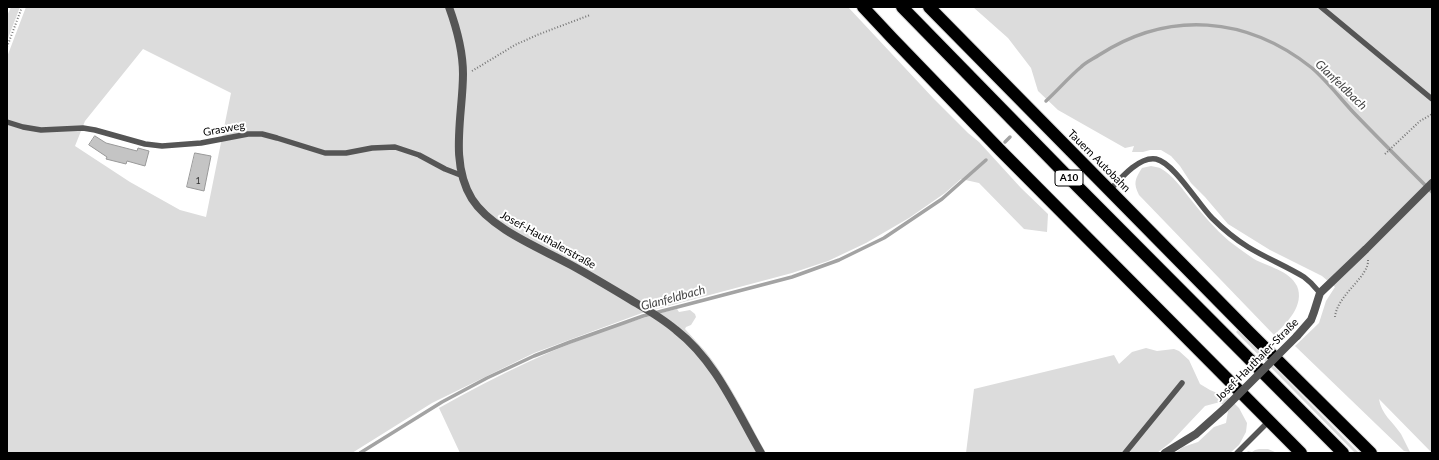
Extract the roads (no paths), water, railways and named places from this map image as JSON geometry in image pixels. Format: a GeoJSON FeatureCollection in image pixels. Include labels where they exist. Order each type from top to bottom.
{"type":"FeatureCollection","features":[{"type":"Feature","properties":{"kind":"highway"},"geometry":{"type":"LineString","coordinates":[[863,7],[1000,150],[1302,453]]}},
{"type":"Feature","properties":{"kind":"highway","name":"A10"},"geometry":{"type":"LineString","coordinates":[[902,7],[1072,181],[1343,453]]}},
{"type":"Feature","properties":{"kind":"highway","name":"Tauern Autobahn"},"geometry":{"type":"LineString","coordinates":[[929,7],[1250,333],[1371,453]]}},
{"type":"Feature","properties":{"kind":"street","name":"Josef-Hauthalerstraße"},"geometry":{"type":"LineString","coordinates":[[449,7],[461,43],[463,76],[458,140],[463,176],[471,198],[483,214],[518,237],[583,271],[663,320],[686,338],[707,361],[729,395],[761,453]]}},
{"type":"Feature","properties":{"kind":"street","name":"Josef-Hauthaler-Straße"},"geometry":{"type":"LineString","coordinates":[[1165,453],[1196,434],[1224,409],[1297,336],[1311,320],[1320,293],[1432,183]]}},
{"type":"Feature","properties":{"kind":"lane"},"geometry":{"type":"LineString","coordinates":[[1321,7],[1432,99]]}},
{"type":"Feature","properties":{"kind":"lane","name":"Grasweg"},"geometry":{"type":"LineString","coordinates":[[7,122],[23,127],[41,130],[83,128],[145,144],[162,146],[201,143],[248,134],[262,134],[325,153],[346,153],[372,148],[395,147],[419,154],[445,169],[463,176]]}},
{"type":"Feature","properties":{"kind":"lane"},"geometry":{"type":"LineString","coordinates":[[1110,191],[1138,164],[1146,159],[1156,159],[1165,163],[1211,217],[1235,239],[1248,248],[1304,277],[1320,293]]}},
{"type":"Feature","properties":{"kind":"lane"},"geometry":{"type":"LineString","coordinates":[[1126,453],[1182,383]]}},
{"type":"Feature","properties":{"kind":"lane"},"geometry":{"type":"LineString","coordinates":[[1237,453],[1270,421]]}},
{"type":"Feature","properties":{"kind":"waterway","name":"Glanfeldbach"},"geometry":{"type":"LineString","coordinates":[[1046,101],[1085,64],[1126,41],[1153,31],[1180,26],[1207,25],[1234,29],[1261,38],[1287,51],[1312,68],[1432,192]]}},
{"type":"Feature","properties":{"kind":"waterway","name":"Glanfeldbach"},"geometry":{"type":"LineString","coordinates":[[1005,142],[1010,137]]}},
{"type":"Feature","properties":{"kind":"waterway","name":"Glanfeldbach"},"geometry":{"type":"LineString","coordinates":[[360,453],[442,402],[487,378],[534,356],[643,316],[792,277],[839,260],[884,238],[942,199],[986,160]]}}]}
